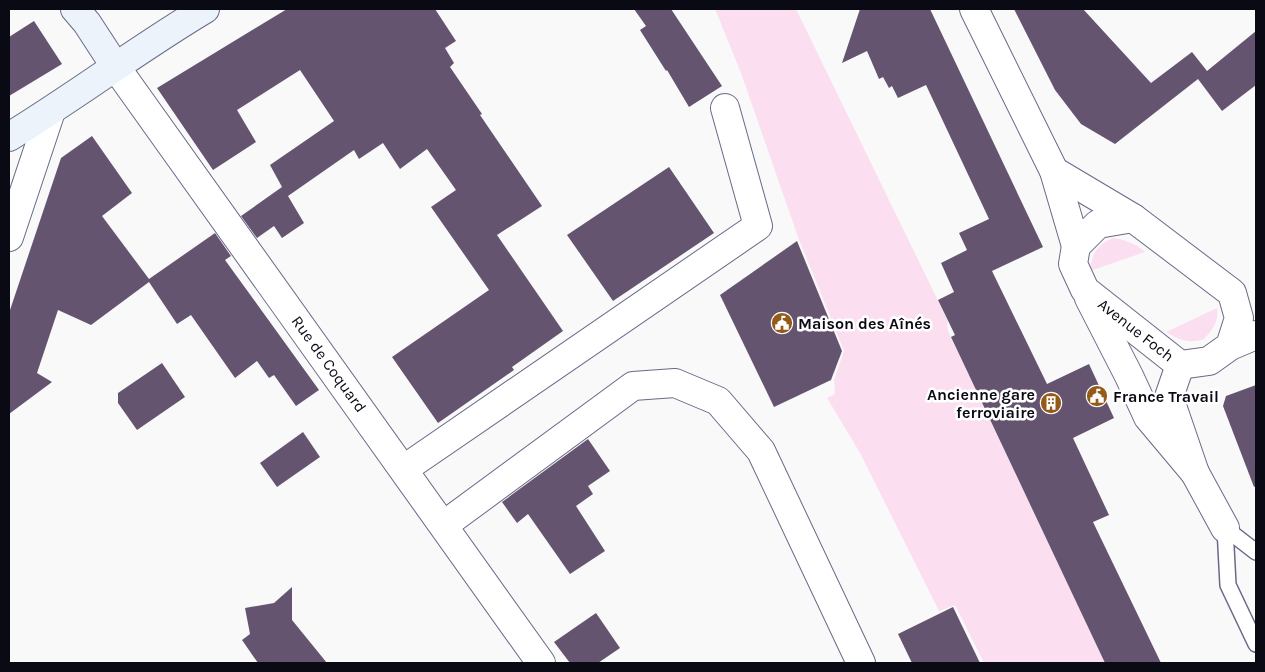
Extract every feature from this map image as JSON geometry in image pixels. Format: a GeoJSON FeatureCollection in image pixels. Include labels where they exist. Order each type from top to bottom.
{"type":"FeatureCollection","features":[{"type":"Feature","properties":{"kind":"main road"},"geometry":{"type":"LineString","coordinates":[[75,9],[87,23],[115,66]]}},
{"type":"Feature","properties":{"kind":"main road"},"geometry":{"type":"LineString","coordinates":[[9,137],[205,9]]}},
{"type":"Feature","properties":{"kind":"street","name":"Avenue Foch"},"geometry":{"type":"LineString","coordinates":[[974,9],[1054,171],[1076,246],[1073,264],[1085,290],[1180,365],[1209,361],[1230,346],[1256,335]]}},
{"type":"Feature","properties":{"kind":"street","name":"Rue de Coquard"},"geometry":{"type":"LineString","coordinates":[[115,66],[541,663]]}},
{"type":"Feature","properties":{"kind":"street"},"geometry":{"type":"LineString","coordinates":[[404,469],[758,226],[725,108]]}},
{"type":"Feature","properties":{"kind":"street"},"geometry":{"type":"LineString","coordinates":[[9,237],[51,111]]}},
{"type":"Feature","properties":{"kind":"street"},"geometry":{"type":"LineString","coordinates":[[1054,171],[1134,218],[1244,294],[1230,346]]}},
{"type":"Feature","properties":{"kind":"street"},"geometry":{"type":"LineString","coordinates":[[1076,246],[1098,224],[1134,218]]}},
{"type":"Feature","properties":{"kind":"street"},"geometry":{"type":"LineString","coordinates":[[1085,290],[1148,417],[1195,473]]}},
{"type":"Feature","properties":{"kind":"street"},"geometry":{"type":"LineString","coordinates":[[1180,365],[1169,397],[1195,473],[1225,528]]}},
{"type":"Feature","properties":{"kind":"street"},"geometry":{"type":"LineString","coordinates":[[444,525],[633,386],[675,383],[718,402],[761,450],[861,663]]}},
{"type":"Feature","properties":{"kind":"lane"},"geometry":{"type":"LineString","coordinates":[[1225,528],[1256,552]]}},
{"type":"Feature","properties":{"kind":"lane"},"geometry":{"type":"LineString","coordinates":[[1225,528],[1228,585],[1256,644]]}},
{"type":"Feature","properties":{"kind":"shaded area"},"geometry":{"type":"Polygon","coordinates":[[[715,9],[796,9],[945,315],[948,322],[948,331],[1105,663],[984,663],[955,605],[939,611],[860,453],[827,398],[835,394],[834,380],[844,351],[798,237],[741,73],[715,9]]]}},
{"type":"Feature","properties":{"kind":"shaded area"},"geometry":{"type":"Polygon","coordinates":[[[1113,238],[1130,242],[1145,252],[1090,271],[1096,250],[1113,238]]]}},
{"type":"Feature","properties":{"kind":"shaded area"},"geometry":{"type":"Polygon","coordinates":[[[1217,308],[1215,325],[1204,339],[1184,340],[1166,332],[1217,308]]]}},
{"type":"Feature","properties":{"kind":"building"},"geometry":{"type":"Polygon","coordinates":[[[287,9],[435,9],[456,41],[445,48],[454,63],[450,67],[542,206],[497,235],[563,331],[512,367],[514,370],[438,423],[392,357],[489,290],[431,207],[456,190],[427,149],[400,169],[383,143],[359,159],[354,150],[288,196],[304,223],[282,238],[274,226],[257,238],[241,216],[282,187],[270,165],[334,121],[300,70],[237,110],[256,142],[213,170],[157,88],[287,9]]]}},
{"type":"Feature","properties":{"kind":"building"},"geometry":{"type":"Polygon","coordinates":[[[634,9],[671,9],[722,86],[689,107],[640,30],[646,26],[634,9]]]}},
{"type":"Feature","properties":{"kind":"building"},"geometry":{"type":"Polygon","coordinates":[[[860,9],[930,9],[1043,247],[992,271],[1047,384],[1089,364],[1114,418],[1073,438],[1109,515],[1093,522],[1161,663],[1105,663],[951,337],[955,335],[938,300],[954,292],[941,263],[967,250],[959,233],[989,219],[926,85],[898,98],[892,86],[889,88],[883,77],[879,79],[867,51],[842,63],[860,9]]]}},
{"type":"Feature","properties":{"kind":"building"},"geometry":{"type":"Polygon","coordinates":[[[1014,9],[1083,9],[1151,83],[1192,52],[1207,71],[1256,31],[1256,85],[1222,111],[1198,79],[1115,144],[1081,124],[1055,90],[1014,9]]]}},
{"type":"Feature","properties":{"kind":"building"},"geometry":{"type":"Polygon","coordinates":[[[34,21],[62,64],[9,96],[9,37],[34,21]]]}},
{"type":"Feature","properties":{"kind":"building"},"geometry":{"type":"Polygon","coordinates":[[[92,136],[132,193],[102,216],[149,279],[215,233],[231,256],[225,260],[319,390],[296,406],[274,375],[269,378],[257,361],[235,378],[191,315],[177,324],[149,282],[91,325],[58,310],[37,373],[52,382],[9,414],[9,313],[61,158],[92,136]]]}},
{"type":"Feature","properties":{"kind":"building"},"geometry":{"type":"Polygon","coordinates":[[[669,167],[714,233],[613,301],[567,235],[669,167]]]}},
{"type":"Feature","properties":{"kind":"building","name":"Maison des Aînés"},"geometry":{"type":"Polygon","coordinates":[[[797,241],[842,351],[831,380],[774,407],[720,295],[797,241]]]}},
{"type":"Feature","properties":{"kind":"building"},"geometry":{"type":"Polygon","coordinates":[[[162,363],[185,397],[137,430],[118,403],[118,393],[162,363]]]}},
{"type":"Feature","properties":{"kind":"building"},"geometry":{"type":"Polygon","coordinates":[[[1256,385],[1256,486],[1254,487],[1223,406],[1226,396],[1256,385]]]}},
{"type":"Feature","properties":{"kind":"building"},"geometry":{"type":"Polygon","coordinates":[[[303,432],[320,457],[277,487],[260,463],[303,432]]]}},
{"type":"Feature","properties":{"kind":"building"},"geometry":{"type":"Polygon","coordinates":[[[588,439],[610,471],[588,486],[593,494],[576,506],[605,551],[570,574],[528,514],[517,523],[502,502],[588,439]]]}},
{"type":"Feature","properties":{"kind":"building"},"geometry":{"type":"Polygon","coordinates":[[[292,587],[292,620],[327,663],[258,663],[242,640],[250,634],[245,608],[274,603],[292,587]]]}},
{"type":"Feature","properties":{"kind":"building"},"geometry":{"type":"Polygon","coordinates":[[[953,607],[980,663],[912,663],[898,634],[953,607]]]}},
{"type":"Feature","properties":{"kind":"building"},"geometry":{"type":"Polygon","coordinates":[[[596,613],[620,648],[598,663],[570,663],[554,642],[596,613]]]}},
{"type":"Feature","properties":{"kind":"place","name":"Maison des Aînés"},"geometry":{"type":"Point","coordinates":[782,323]}},
{"type":"Feature","properties":{"kind":"place","name":"France Travail"},"geometry":{"type":"Point","coordinates":[1097,396]}},
{"type":"Feature","properties":{"kind":"place","name":"Ancienne gare ferroviaire"},"geometry":{"type":"Point","coordinates":[1051,403]}}]}
